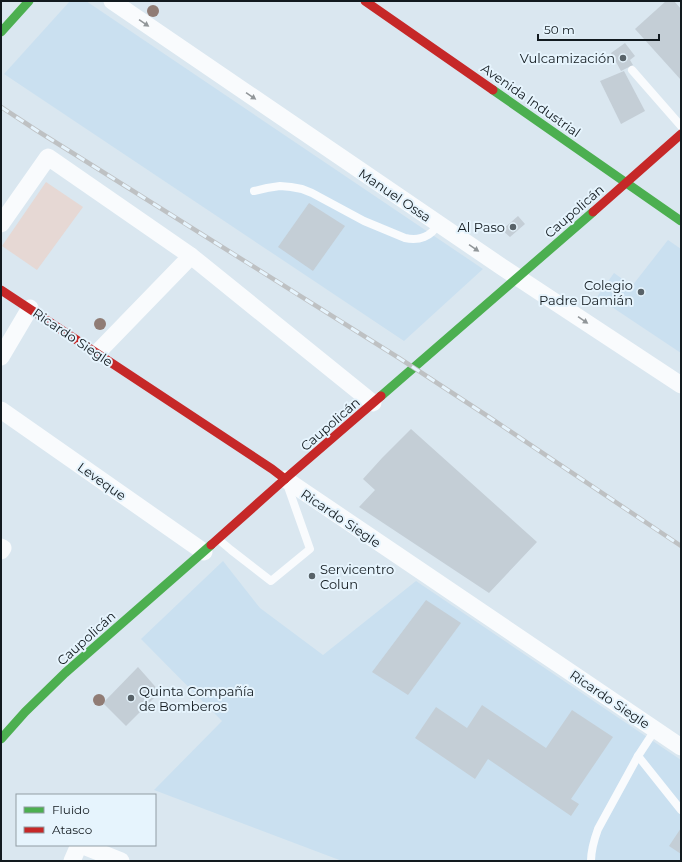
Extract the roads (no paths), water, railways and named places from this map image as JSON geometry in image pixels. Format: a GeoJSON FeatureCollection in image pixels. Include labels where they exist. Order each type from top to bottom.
{"type":"FeatureCollection","features":[{"type":"Feature","properties":{"kind":"main road"},"geometry":{"type":"LineString","coordinates":[[1,32],[29,1]]}},
{"type":"Feature","properties":{"kind":"main road","name":"Avenida Industrial"},"geometry":{"type":"LineString","coordinates":[[365,1],[681,221]]}},
{"type":"Feature","properties":{"kind":"main road","name":"Caupolicán"},"geometry":{"type":"LineString","coordinates":[[1,739],[33,703],[84,656],[681,134]]}},
{"type":"Feature","properties":{"kind":"main road","name":"Ricardo Siegle"},"geometry":{"type":"LineString","coordinates":[[1,290],[285,480]]}},
{"type":"Feature","properties":{"kind":"street","name":"Manuel Ossa"},"geometry":{"type":"LineString","coordinates":[[112,1],[438,224],[681,385]]}},
{"type":"Feature","properties":{"kind":"street"},"geometry":{"type":"LineString","coordinates":[[1,224],[48,157],[191,256],[373,403]]}},
{"type":"Feature","properties":{"kind":"street"},"geometry":{"type":"LineString","coordinates":[[96,353],[191,256]]}},
{"type":"Feature","properties":{"kind":"street"},"geometry":{"type":"LineString","coordinates":[[1,357],[30,308]]}},
{"type":"Feature","properties":{"kind":"street","name":"Leveque"},"geometry":{"type":"LineString","coordinates":[[1,410],[204,552]]}},
{"type":"Feature","properties":{"kind":"street","name":"Ricardo Siegle"},"geometry":{"type":"LineString","coordinates":[[285,480],[681,747]]}},
{"type":"Feature","properties":{"kind":"street"},"geometry":{"type":"LineString","coordinates":[[1,547],[3,548],[1,550]]}},
{"type":"Feature","properties":{"kind":"street"},"geometry":{"type":"LineString","coordinates":[[72,861],[80,846]]}},
{"type":"Feature","properties":{"kind":"street"},"geometry":{"type":"LineString","coordinates":[[83,846],[121,861]]}},
{"type":"Feature","properties":{"kind":"lane"},"geometry":{"type":"LineString","coordinates":[[632,70],[681,126]]}},
{"type":"Feature","properties":{"kind":"lane"},"geometry":{"type":"LineString","coordinates":[[254,191],[280,186],[302,189],[364,221],[405,238],[419,239],[430,234],[438,224]]}},
{"type":"Feature","properties":{"kind":"lane"},"geometry":{"type":"LineString","coordinates":[[218,538],[231,550],[271,580],[310,549],[285,480]]}},
{"type":"Feature","properties":{"kind":"lane"},"geometry":{"type":"LineString","coordinates":[[591,861],[593,841],[598,829],[638,756],[656,730]]}},
{"type":"Feature","properties":{"kind":"lane"},"geometry":{"type":"LineString","coordinates":[[638,756],[681,810]]}},
{"type":"Feature","properties":{"kind":"railway"},"geometry":{"type":"LineString","coordinates":[[1,107],[399,358],[681,546]]}},
{"type":"Feature","properties":{"kind":"place","name":"Vulcamización"},"geometry":{"type":"Point","coordinates":[623,58]}},
{"type":"Feature","properties":{"kind":"place","name":"Al Paso"},"geometry":{"type":"Point","coordinates":[513,227]}},
{"type":"Feature","properties":{"kind":"place","name":"Colegio Padre Damián"},"geometry":{"type":"Point","coordinates":[641,292]}},
{"type":"Feature","properties":{"kind":"place","name":"Servicentro Colun"},"geometry":{"type":"Point","coordinates":[312,576]}},
{"type":"Feature","properties":{"kind":"place","name":"Quinta Compañía de Bomberos"},"geometry":{"type":"Point","coordinates":[131,698]}}]}
